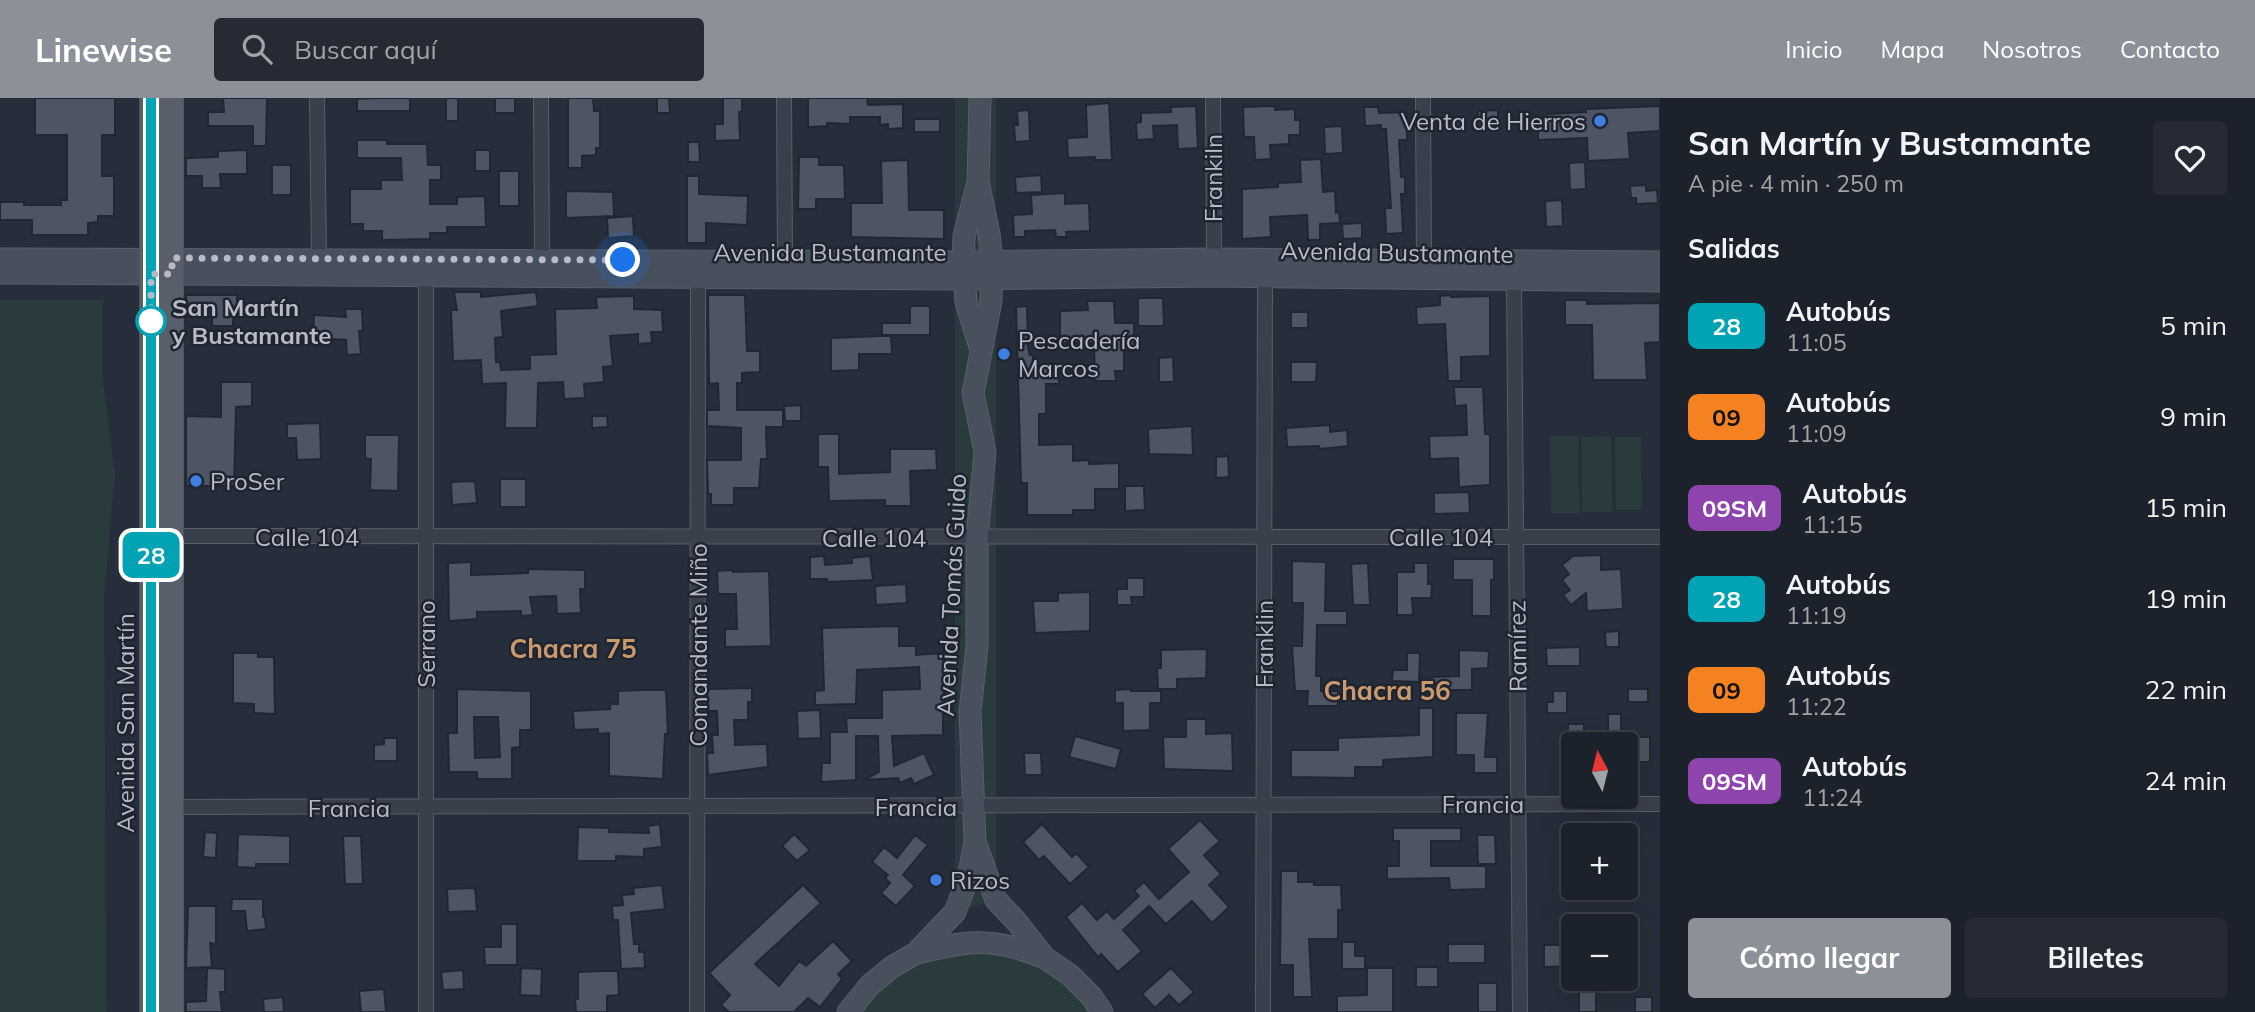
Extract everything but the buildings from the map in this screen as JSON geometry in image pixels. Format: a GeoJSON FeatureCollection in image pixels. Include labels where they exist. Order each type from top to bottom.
{"type":"FeatureCollection","features":[{"type":"Feature","properties":{"kind":"main road","name":"Avenida San Martín"},"geometry":{"type":"LineString","coordinates":[[151,98],[172,536],[172,1012]]}},
{"type":"Feature","properties":{"kind":"main road","name":"Avenida San Martín"},"geometry":{"type":"LineString","coordinates":[[151,1012],[161,266],[172,98]]}},
{"type":"Feature","properties":{"kind":"main road","name":"Avenida Tomás Guido"},"geometry":{"type":"LineString","coordinates":[[981,98],[978,182],[964,236],[963,270],[966,302],[982,352]]}},
{"type":"Feature","properties":{"kind":"main road","name":"Avenida Tomás Guido"},"geometry":{"type":"LineString","coordinates":[[850,1010],[870,985],[891,967],[916,953],[956,912],[968,878],[975,842],[970,712],[977,646],[977,538],[985,452],[973,393],[991,301],[989,234],[978,182]]}},
{"type":"Feature","properties":{"kind":"main road","name":"Avenida Bustamante"},"geometry":{"type":"LineString","coordinates":[[0,259],[426,277],[698,278],[991,270],[1265,277],[1660,281]]}},
{"type":"Feature","properties":{"kind":"main road","name":"Avenida Bustamante"},"geometry":{"type":"LineString","coordinates":[[0,274],[319,259],[785,261],[963,270]]}},
{"type":"Feature","properties":{"kind":"main road","name":"Avenida Bustamante"},"geometry":{"type":"LineString","coordinates":[[991,270],[1213,259],[1660,262]]}},
{"type":"Feature","properties":{"kind":"main road","name":"Avenida Tomás Guido"},"geometry":{"type":"LineString","coordinates":[[975,842],[996,900],[1045,958]]}},
{"type":"Feature","properties":{"kind":"main road","name":"Avenida Tomás Guido"},"geometry":{"type":"LineString","coordinates":[[916,953],[971,941],[1019,947],[1045,958],[1070,975],[1091,996],[1102,1012]]}},
{"type":"Feature","properties":{"kind":"street"},"geometry":{"type":"LineString","coordinates":[[317,98],[319,259]]}},
{"type":"Feature","properties":{"kind":"street"},"geometry":{"type":"LineString","coordinates":[[541,98],[542,260]]}},
{"type":"Feature","properties":{"kind":"street"},"geometry":{"type":"LineString","coordinates":[[784,98],[785,261]]}},
{"type":"Feature","properties":{"kind":"street","name":"Frankiln"},"geometry":{"type":"LineString","coordinates":[[1213,98],[1213,259]]}},
{"type":"Feature","properties":{"kind":"street"},"geometry":{"type":"LineString","coordinates":[[1423,98],[1424,261]]}},
{"type":"Feature","properties":{"kind":"street","name":"Serrano"},"geometry":{"type":"LineString","coordinates":[[426,277],[426,1012]]}},
{"type":"Feature","properties":{"kind":"street","name":"Franklin"},"geometry":{"type":"LineString","coordinates":[[1263,1012],[1265,277]]}},
{"type":"Feature","properties":{"kind":"street","name":"Comandante Miño"},"geometry":{"type":"LineString","coordinates":[[697,1012],[698,278]]}},
{"type":"Feature","properties":{"kind":"street","name":"Ramírez"},"geometry":{"type":"LineString","coordinates":[[1514,280],[1520,1012]]}},
{"type":"Feature","properties":{"kind":"street","name":"Calle 104"},"geometry":{"type":"LineString","coordinates":[[172,536],[1660,537]]}},
{"type":"Feature","properties":{"kind":"street","name":"Francia"},"geometry":{"type":"LineString","coordinates":[[172,807],[1660,804]]}},
{"type":"Feature","properties":{"kind":"shaded area"},"geometry":{"type":"Polygon","coordinates":[[[955,98],[996,98],[996,900],[955,912],[955,98]]]}},
{"type":"Feature","properties":{"kind":"shaded area"},"geometry":{"type":"Polygon","coordinates":[[[0,300],[103,300],[103,382],[115,474],[104,596],[106,1012],[0,1012],[0,300]]]}},
{"type":"Feature","properties":{"kind":"shaded area"},"geometry":{"type":"Polygon","coordinates":[[[1550,436],[1578,436],[1580,513],[1551,513],[1550,436]]]}},
{"type":"Feature","properties":{"kind":"shaded area"},"geometry":{"type":"Polygon","coordinates":[[[1611,436],[1612,512],[1582,512],[1581,437],[1611,436]]]}},
{"type":"Feature","properties":{"kind":"shaded area"},"geometry":{"type":"Polygon","coordinates":[[[1615,437],[1641,437],[1642,510],[1616,510],[1615,437]]]}},
{"type":"Feature","properties":{"kind":"shaded area"},"geometry":{"type":"Polygon","coordinates":[[[981,950],[1024,958],[1062,980],[1092,1012],[861,1012],[884,985],[915,965],[941,954],[981,950]]]}},
{"type":"Feature","properties":{"kind":"bus line","name":"28"},"geometry":{"type":"LineString","coordinates":[[151,98],[151,1012]]}},
{"type":"Feature","properties":{"kind":"place","name":"Venta de Hierros"},"geometry":{"type":"Point","coordinates":[1600,121]}},
{"type":"Feature","properties":{"kind":"place","name":"San Martín y Bustamante"},"geometry":{"type":"Point","coordinates":[151,321]}},
{"type":"Feature","properties":{"kind":"place","name":"Pescadería Marcos"},"geometry":{"type":"Point","coordinates":[1004,354]}},
{"type":"Feature","properties":{"kind":"place","name":"ProSer"},"geometry":{"type":"Point","coordinates":[196,481]}},
{"type":"Feature","properties":{"kind":"place","name":"Rizos"},"geometry":{"type":"Point","coordinates":[936,880]}},
{"type":"Feature","properties":{"kind":"district","name":"Chacra 75"},"geometry":{"type":"Point","coordinates":[573,648]}},
{"type":"Feature","properties":{"kind":"district","name":"Chacra 56"},"geometry":{"type":"Point","coordinates":[1387,690]}},
{"type":"Feature","properties":{"kind":"route"},"geometry":{"type":"LineString","coordinates":[[151,321],[151,327],[151,274],[172,274],[172,258],[623,260]]}}]}
